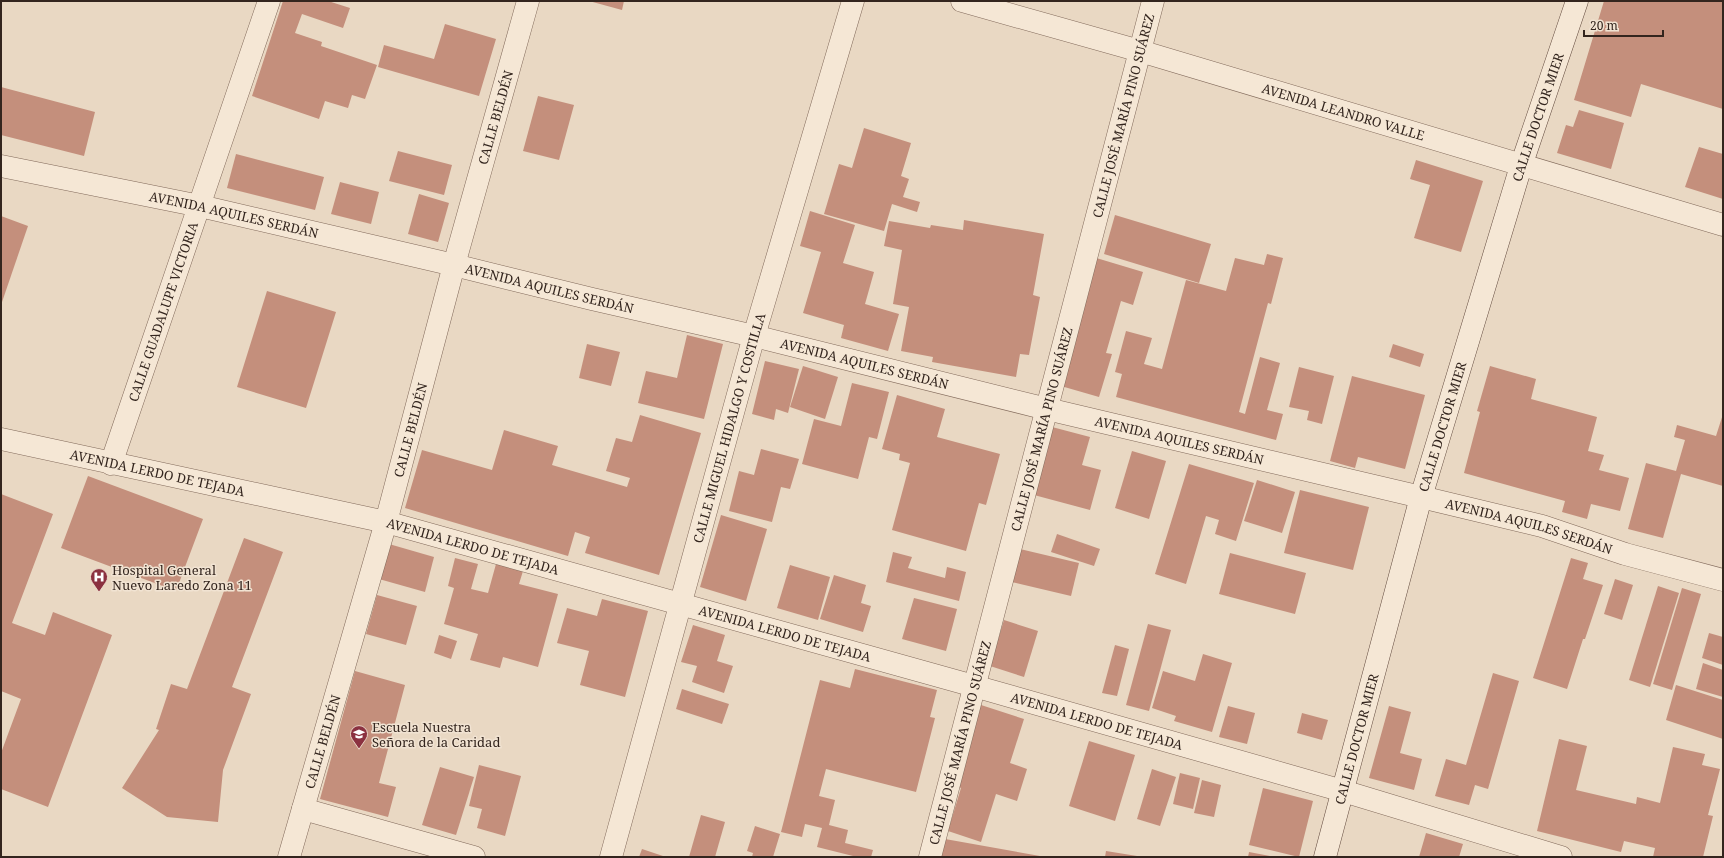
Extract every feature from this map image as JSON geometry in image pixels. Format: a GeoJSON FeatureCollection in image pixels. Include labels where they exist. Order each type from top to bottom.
{"type":"FeatureCollection","features":[{"type":"Feature","properties":{"kind":"street","name":"CALLE GUADALUPE VICTORIA"},"geometry":{"type":"LineString","coordinates":[[111,464],[269,1]]}},
{"type":"Feature","properties":{"kind":"street","name":"CALLE BELDÉN"},"geometry":{"type":"LineString","coordinates":[[288,857],[386,522],[454,265],[528,1]]}},
{"type":"Feature","properties":{"kind":"street","name":"CALLE MIGUEL HIDALGO Y COSTILLA"},"geometry":{"type":"LineString","coordinates":[[611,857],[679,603],[754,336],[853,1]]}},
{"type":"Feature","properties":{"kind":"street","name":"AVENIDA LEANDRO VALLE"},"geometry":{"type":"LineString","coordinates":[[962,1],[1140,51],[1521,166],[1723,225]]}},
{"type":"Feature","properties":{"kind":"street","name":"CALLE JOSÉ MARÍA PINO SUÁREZ"},"geometry":{"type":"LineString","coordinates":[[930,857],[1153,1]]}},
{"type":"Feature","properties":{"kind":"street","name":"CALLE DOCTOR MIER"},"geometry":{"type":"LineString","coordinates":[[1325,857],[1421,497],[1521,166],[1577,1]]}},
{"type":"Feature","properties":{"kind":"street","name":"AVENIDA AQUILES SERDÁN"},"geometry":{"type":"LineString","coordinates":[[1,166],[200,206],[754,336],[1046,409],[1542,526],[1625,554],[1723,580]]}},
{"type":"Feature","properties":{"kind":"street","name":"AVENIDA LERDO DE TEJADA"},"geometry":{"type":"LineString","coordinates":[[1,440],[386,522],[679,603],[1343,791],[1561,857]]}},
{"type":"Feature","properties":{"kind":"street"},"geometry":{"type":"LineString","coordinates":[[303,809],[474,857]]}},
{"type":"Feature","properties":{"kind":"building"},"geometry":{"type":"Polygon","coordinates":[[[283,1],[328,1],[350,8],[343,28],[302,14],[295,33],[322,42],[321,46],[377,65],[365,99],[352,95],[348,108],[325,101],[319,119],[252,96],[283,1]]]}},
{"type":"Feature","properties":{"kind":"building"},"geometry":{"type":"Polygon","coordinates":[[[589,1],[624,1],[622,10],[589,1]]]}},
{"type":"Feature","properties":{"kind":"building"},"geometry":{"type":"Polygon","coordinates":[[[1604,1],[1723,1],[1723,109],[1641,84],[1631,117],[1574,100],[1604,1]]]}},
{"type":"Feature","properties":{"kind":"building"},"geometry":{"type":"Polygon","coordinates":[[[445,24],[496,39],[479,96],[378,67],[384,45],[434,59],[445,24]]]}},
{"type":"Feature","properties":{"kind":"building"},"geometry":{"type":"Polygon","coordinates":[[[1,87],[95,112],[84,156],[1,135],[1,87]]]}},
{"type":"Feature","properties":{"kind":"building"},"geometry":{"type":"Polygon","coordinates":[[[538,96],[574,105],[559,160],[523,151],[538,96]]]}},
{"type":"Feature","properties":{"kind":"building"},"geometry":{"type":"Polygon","coordinates":[[[1579,110],[1624,123],[1611,169],[1557,153],[1566,125],[1573,127],[1579,110]]]}},
{"type":"Feature","properties":{"kind":"building"},"geometry":{"type":"Polygon","coordinates":[[[864,128],[911,143],[901,176],[909,179],[903,197],[920,202],[917,212],[892,204],[884,231],[824,214],[839,164],[852,168],[864,128]]]}},
{"type":"Feature","properties":{"kind":"building"},"geometry":{"type":"Polygon","coordinates":[[[1699,147],[1723,154],[1723,199],[1685,187],[1699,147]]]}},
{"type":"Feature","properties":{"kind":"building"},"geometry":{"type":"Polygon","coordinates":[[[398,151],[452,165],[444,195],[389,181],[398,151]]]}},
{"type":"Feature","properties":{"kind":"building"},"geometry":{"type":"Polygon","coordinates":[[[236,154],[324,177],[315,210],[227,188],[236,154]]]}},
{"type":"Feature","properties":{"kind":"building"},"geometry":{"type":"Polygon","coordinates":[[[1416,160],[1483,181],[1461,252],[1414,238],[1430,185],[1410,179],[1416,160]]]}},
{"type":"Feature","properties":{"kind":"building"},"geometry":{"type":"Polygon","coordinates":[[[340,182],[379,192],[371,224],[331,214],[340,182]]]}},
{"type":"Feature","properties":{"kind":"building"},"geometry":{"type":"Polygon","coordinates":[[[419,194],[449,203],[438,242],[408,234],[419,194]]]}},
{"type":"Feature","properties":{"kind":"building"},"geometry":{"type":"Polygon","coordinates":[[[810,211],[855,225],[843,263],[874,272],[865,304],[899,314],[888,351],[841,338],[844,325],[803,313],[821,252],[800,246],[810,211]]]}},
{"type":"Feature","properties":{"kind":"building"},"geometry":{"type":"Polygon","coordinates":[[[1115,215],[1211,244],[1199,283],[1104,254],[1115,215]]]}},
{"type":"Feature","properties":{"kind":"building"},"geometry":{"type":"Polygon","coordinates":[[[1,216],[28,226],[1,305],[1,216]]]}},
{"type":"Feature","properties":{"kind":"building"},"geometry":{"type":"Polygon","coordinates":[[[964,220],[1044,234],[1033,295],[1040,297],[1029,355],[1020,354],[1016,377],[932,362],[933,357],[901,351],[909,307],[893,304],[902,250],[884,246],[889,221],[930,228],[931,225],[963,230],[964,220]]]}},
{"type":"Feature","properties":{"kind":"building"},"geometry":{"type":"Polygon","coordinates":[[[1267,254],[1283,258],[1271,304],[1268,303],[1239,412],[1245,414],[1260,357],[1280,363],[1267,410],[1283,414],[1276,440],[1116,397],[1122,374],[1115,372],[1126,331],[1152,338],[1144,364],[1162,369],[1186,280],[1226,291],[1235,258],[1264,265],[1267,254]]]}},
{"type":"Feature","properties":{"kind":"building"},"geometry":{"type":"Polygon","coordinates":[[[1093,257],[1143,272],[1133,305],[1121,301],[1106,353],[1112,354],[1099,397],[1054,384],[1093,257]]]}},
{"type":"Feature","properties":{"kind":"building"},"geometry":{"type":"Polygon","coordinates":[[[267,291],[336,312],[306,408],[237,387],[267,291]]]}},
{"type":"Feature","properties":{"kind":"building"},"geometry":{"type":"Polygon","coordinates":[[[687,335],[723,344],[704,419],[638,403],[646,371],[677,378],[687,335]]]}},
{"type":"Feature","properties":{"kind":"building"},"geometry":{"type":"Polygon","coordinates":[[[587,344],[620,352],[611,386],[579,378],[587,344]]]}},
{"type":"Feature","properties":{"kind":"building"},"geometry":{"type":"Polygon","coordinates":[[[1393,344],[1424,354],[1420,367],[1389,357],[1393,344]]]}},
{"type":"Feature","properties":{"kind":"building"},"geometry":{"type":"Polygon","coordinates":[[[765,361],[799,369],[788,413],[776,409],[774,420],[752,414],[765,361]]]}},
{"type":"Feature","properties":{"kind":"building"},"geometry":{"type":"Polygon","coordinates":[[[803,366],[838,377],[825,419],[790,407],[803,366]]]}},
{"type":"Feature","properties":{"kind":"building"},"geometry":{"type":"Polygon","coordinates":[[[1490,366],[1536,379],[1531,399],[1597,417],[1588,451],[1604,455],[1599,470],[1629,478],[1620,511],[1591,504],[1587,519],[1562,512],[1565,501],[1464,473],[1480,412],[1477,411],[1490,366]]]}},
{"type":"Feature","properties":{"kind":"building"},"geometry":{"type":"Polygon","coordinates":[[[1299,367],[1334,376],[1322,424],[1307,420],[1309,411],[1289,407],[1299,367]]]}},
{"type":"Feature","properties":{"kind":"building"},"geometry":{"type":"Polygon","coordinates":[[[1352,376],[1425,395],[1405,469],[1358,457],[1355,468],[1330,461],[1352,376]]]}},
{"type":"Feature","properties":{"kind":"building"},"geometry":{"type":"Polygon","coordinates":[[[852,383],[889,392],[877,439],[869,437],[858,479],[802,464],[814,419],[841,426],[852,383]]]}},
{"type":"Feature","properties":{"kind":"building"},"geometry":{"type":"Polygon","coordinates":[[[897,395],[945,409],[937,437],[1000,454],[986,505],[979,503],[966,551],[892,530],[910,463],[899,460],[900,454],[882,449],[897,395]]]}},
{"type":"Feature","properties":{"kind":"building"},"geometry":{"type":"Polygon","coordinates":[[[1723,414],[1723,486],[1681,474],[1663,538],[1628,529],[1646,463],[1676,471],[1685,440],[1674,437],[1677,425],[1716,436],[1723,414]]]}},
{"type":"Feature","properties":{"kind":"building"},"geometry":{"type":"Polygon","coordinates":[[[640,415],[701,433],[659,575],[585,553],[590,537],[575,532],[568,556],[405,508],[422,450],[492,470],[504,430],[558,446],[552,465],[627,487],[630,478],[606,471],[616,438],[632,442],[640,415]]]}},
{"type":"Feature","properties":{"kind":"building"},"geometry":{"type":"Polygon","coordinates":[[[1052,427],[1090,437],[1082,465],[1101,470],[1090,510],[1034,495],[1052,427]]]}},
{"type":"Feature","properties":{"kind":"building"},"geometry":{"type":"Polygon","coordinates":[[[761,449],[799,459],[790,489],[781,487],[772,522],[729,511],[739,471],[754,475],[761,449]]]}},
{"type":"Feature","properties":{"kind":"building"},"geometry":{"type":"Polygon","coordinates":[[[1132,451],[1166,461],[1149,519],[1115,508],[1132,451]]]}},
{"type":"Feature","properties":{"kind":"building"},"geometry":{"type":"Polygon","coordinates":[[[1189,464],[1254,483],[1236,541],[1215,534],[1219,520],[1206,516],[1186,584],[1155,574],[1189,464]]]}},
{"type":"Feature","properties":{"kind":"building"},"geometry":{"type":"Polygon","coordinates":[[[88,476],[203,519],[176,591],[61,548],[88,476]]]}},
{"type":"Feature","properties":{"kind":"building"},"geometry":{"type":"Polygon","coordinates":[[[1257,480],[1295,492],[1282,533],[1244,521],[1257,480]]]}},
{"type":"Feature","properties":{"kind":"building"},"geometry":{"type":"Polygon","coordinates":[[[1300,490],[1369,507],[1353,570],[1284,553],[1300,490]]]}},
{"type":"Feature","properties":{"kind":"building"},"geometry":{"type":"Polygon","coordinates":[[[1,494],[53,514],[12,623],[45,635],[53,612],[112,635],[48,807],[1,789],[1,753],[21,699],[1,691],[1,494]]]}},
{"type":"Feature","properties":{"kind":"building"},"geometry":{"type":"Polygon","coordinates":[[[721,515],[767,529],[746,601],[700,587],[721,515]]]}},
{"type":"Feature","properties":{"kind":"building"},"geometry":{"type":"Polygon","coordinates":[[[1057,534],[1100,549],[1094,566],[1051,552],[1057,534]]]}},
{"type":"Feature","properties":{"kind":"building"},"geometry":{"type":"Polygon","coordinates":[[[244,538],[283,552],[232,687],[251,694],[223,770],[218,822],[167,817],[122,788],[159,730],[156,729],[171,684],[187,689],[244,538]]]}},
{"type":"Feature","properties":{"kind":"building"},"geometry":{"type":"Polygon","coordinates":[[[389,544],[434,557],[425,592],[379,579],[389,544]]]}},
{"type":"Feature","properties":{"kind":"building"},"geometry":{"type":"Polygon","coordinates":[[[1020,549],[1079,563],[1071,596],[1012,582],[1020,549]]]}},
{"type":"Feature","properties":{"kind":"building"},"geometry":{"type":"Polygon","coordinates":[[[893,552],[912,557],[908,568],[945,578],[947,567],[966,572],[959,601],[886,582],[893,552]]]}},
{"type":"Feature","properties":{"kind":"building"},"geometry":{"type":"Polygon","coordinates":[[[1230,553],[1306,573],[1295,614],[1219,594],[1230,553]]]}},
{"type":"Feature","properties":{"kind":"building"},"geometry":{"type":"Polygon","coordinates":[[[455,558],[478,564],[471,589],[488,593],[496,564],[523,571],[519,584],[558,594],[538,667],[503,657],[500,668],[470,660],[478,634],[444,624],[454,588],[448,586],[455,558]]]}},
{"type":"Feature","properties":{"kind":"building"},"geometry":{"type":"Polygon","coordinates":[[[1571,558],[1588,563],[1583,579],[1603,585],[1585,639],[1583,639],[1567,689],[1533,678],[1571,558]]]}},
{"type":"Feature","properties":{"kind":"building"},"geometry":{"type":"Polygon","coordinates":[[[790,565],[830,577],[818,620],[777,608],[790,565]]]}},
{"type":"Feature","properties":{"kind":"building"},"geometry":{"type":"Polygon","coordinates":[[[834,575],[866,585],[861,603],[871,606],[863,632],[820,619],[834,575]]]}},
{"type":"Feature","properties":{"kind":"building"},"geometry":{"type":"Polygon","coordinates":[[[1615,579],[1633,585],[1622,620],[1604,614],[1615,579]]]}},
{"type":"Feature","properties":{"kind":"building"},"geometry":{"type":"Polygon","coordinates":[[[1658,586],[1679,593],[1650,687],[1629,680],[1658,586]]]}},
{"type":"Feature","properties":{"kind":"building"},"geometry":{"type":"Polygon","coordinates":[[[1682,588],[1701,594],[1672,690],[1653,684],[1682,588]]]}},
{"type":"Feature","properties":{"kind":"building"},"geometry":{"type":"Polygon","coordinates":[[[377,595],[417,606],[406,645],[366,634],[377,595]]]}},
{"type":"Feature","properties":{"kind":"building"},"geometry":{"type":"Polygon","coordinates":[[[914,598],[957,609],[946,651],[902,639],[914,598]]]}},
{"type":"Feature","properties":{"kind":"building"},"geometry":{"type":"Polygon","coordinates":[[[602,599],[648,611],[625,697],[580,685],[589,651],[557,643],[567,608],[597,616],[602,599]]]}},
{"type":"Feature","properties":{"kind":"building"},"geometry":{"type":"Polygon","coordinates":[[[1004,620],[1038,631],[1024,677],[990,666],[1004,620]]]}},
{"type":"Feature","properties":{"kind":"building"},"geometry":{"type":"Polygon","coordinates":[[[1148,624],[1171,630],[1149,711],[1126,705],[1148,624]]]}},
{"type":"Feature","properties":{"kind":"building"},"geometry":{"type":"Polygon","coordinates":[[[693,625],[725,635],[717,661],[733,666],[724,693],[692,682],[697,666],[681,662],[693,625]]]}},
{"type":"Feature","properties":{"kind":"building"},"geometry":{"type":"Polygon","coordinates":[[[1709,633],[1723,637],[1723,665],[1702,658],[1709,633]]]}},
{"type":"Feature","properties":{"kind":"building"},"geometry":{"type":"Polygon","coordinates":[[[439,635],[457,641],[451,659],[434,653],[439,635]]]}},
{"type":"Feature","properties":{"kind":"building"},"geometry":{"type":"Polygon","coordinates":[[[1115,645],[1129,649],[1117,696],[1102,693],[1115,645]]]}},
{"type":"Feature","properties":{"kind":"building"},"geometry":{"type":"Polygon","coordinates":[[[1203,654],[1232,663],[1212,732],[1174,721],[1176,716],[1152,708],[1163,671],[1195,681],[1203,654]]]}},
{"type":"Feature","properties":{"kind":"building"},"geometry":{"type":"Polygon","coordinates":[[[1703,663],[1723,670],[1723,697],[1696,689],[1703,663]]]}},
{"type":"Feature","properties":{"kind":"building"},"geometry":{"type":"Polygon","coordinates":[[[855,669],[937,690],[930,717],[935,718],[916,792],[826,769],[819,796],[835,800],[829,825],[848,830],[845,843],[873,850],[871,857],[857,857],[817,847],[822,828],[805,824],[802,837],[781,832],[820,680],[850,688],[855,669]]]}},
{"type":"Feature","properties":{"kind":"building"},"geometry":{"type":"Polygon","coordinates":[[[355,671],[405,685],[379,783],[396,787],[388,817],[320,799],[355,671]]]}},
{"type":"Feature","properties":{"kind":"building"},"geometry":{"type":"Polygon","coordinates":[[[1493,673],[1519,681],[1488,789],[1475,785],[1469,805],[1435,796],[1446,759],[1466,765],[1493,673]]]}},
{"type":"Feature","properties":{"kind":"building"},"geometry":{"type":"Polygon","coordinates":[[[1676,685],[1723,700],[1723,739],[1666,720],[1676,685]]]}},
{"type":"Feature","properties":{"kind":"building"},"geometry":{"type":"Polygon","coordinates":[[[682,689],[729,704],[722,724],[676,709],[682,689]]]}},
{"type":"Feature","properties":{"kind":"building"},"geometry":{"type":"Polygon","coordinates":[[[981,705],[1024,719],[1010,763],[1027,769],[1017,801],[996,794],[981,842],[948,831],[961,788],[956,786],[981,705]]]}},
{"type":"Feature","properties":{"kind":"building"},"geometry":{"type":"Polygon","coordinates":[[[1228,706],[1255,713],[1247,744],[1219,737],[1228,706]]]}},
{"type":"Feature","properties":{"kind":"building"},"geometry":{"type":"Polygon","coordinates":[[[1389,706],[1411,712],[1400,753],[1422,759],[1414,790],[1369,778],[1389,706]]]}},
{"type":"Feature","properties":{"kind":"building"},"geometry":{"type":"Polygon","coordinates":[[[1302,713],[1328,720],[1322,740],[1297,733],[1302,713]]]}},
{"type":"Feature","properties":{"kind":"building"},"geometry":{"type":"Polygon","coordinates":[[[1559,739],[1587,746],[1576,790],[1636,804],[1637,797],[1660,803],[1673,747],[1705,754],[1702,765],[1720,769],[1708,815],[1713,816],[1703,857],[1653,857],[1655,848],[1624,841],[1621,852],[1537,831],[1559,739]]]}},
{"type":"Feature","properties":{"kind":"building"},"geometry":{"type":"Polygon","coordinates":[[[1089,741],[1135,755],[1115,821],[1069,806],[1089,741]]]}},
{"type":"Feature","properties":{"kind":"building"},"geometry":{"type":"Polygon","coordinates":[[[479,765],[521,776],[505,836],[477,828],[482,809],[469,806],[479,765]]]}},
{"type":"Feature","properties":{"kind":"building"},"geometry":{"type":"Polygon","coordinates":[[[440,767],[474,777],[456,835],[422,825],[440,767]]]}},
{"type":"Feature","properties":{"kind":"building"},"geometry":{"type":"Polygon","coordinates":[[[1152,769],[1176,777],[1160,826],[1137,819],[1152,769]]]}},
{"type":"Feature","properties":{"kind":"building"},"geometry":{"type":"Polygon","coordinates":[[[1180,773],[1200,778],[1193,809],[1173,804],[1180,773]]]}},
{"type":"Feature","properties":{"kind":"building"},"geometry":{"type":"Polygon","coordinates":[[[1202,780],[1221,785],[1214,817],[1194,813],[1202,780]]]}},
{"type":"Feature","properties":{"kind":"building"},"geometry":{"type":"Polygon","coordinates":[[[1263,788],[1313,801],[1299,857],[1249,845],[1263,788]]]}},
{"type":"Feature","properties":{"kind":"building"},"geometry":{"type":"Polygon","coordinates":[[[701,815],[725,822],[715,857],[689,857],[701,815]]]}},
{"type":"Feature","properties":{"kind":"building"},"geometry":{"type":"Polygon","coordinates":[[[755,826],[780,834],[773,857],[752,857],[753,853],[747,851],[755,826]]]}},
{"type":"Feature","properties":{"kind":"building"},"geometry":{"type":"Polygon","coordinates":[[[1426,833],[1463,844],[1459,857],[1419,857],[1426,833]]]}},
{"type":"Feature","properties":{"kind":"building"},"geometry":{"type":"Polygon","coordinates":[[[945,839],[1040,856],[1040,857],[941,857],[945,839]]]}},
{"type":"Feature","properties":{"kind":"building"},"geometry":{"type":"Polygon","coordinates":[[[642,849],[666,857],[639,857],[642,849]]]}},
{"type":"Feature","properties":{"kind":"building"},"geometry":{"type":"Polygon","coordinates":[[[1106,851],[1137,856],[1137,857],[1105,857],[1106,851]]]}},
{"type":"Feature","properties":{"kind":"building"},"geometry":{"type":"Polygon","coordinates":[[[1249,852],[1270,856],[1270,857],[1248,857],[1249,852]]]}},
{"type":"Feature","properties":{"kind":"place","name":"Hospital General Nuevo Laredo Zona 11"},"geometry":{"type":"Point","coordinates":[99,592]}},
{"type":"Feature","properties":{"kind":"place","name":"Escuela Nuestra Señora de la Caridad"},"geometry":{"type":"Point","coordinates":[359,749]}}]}
